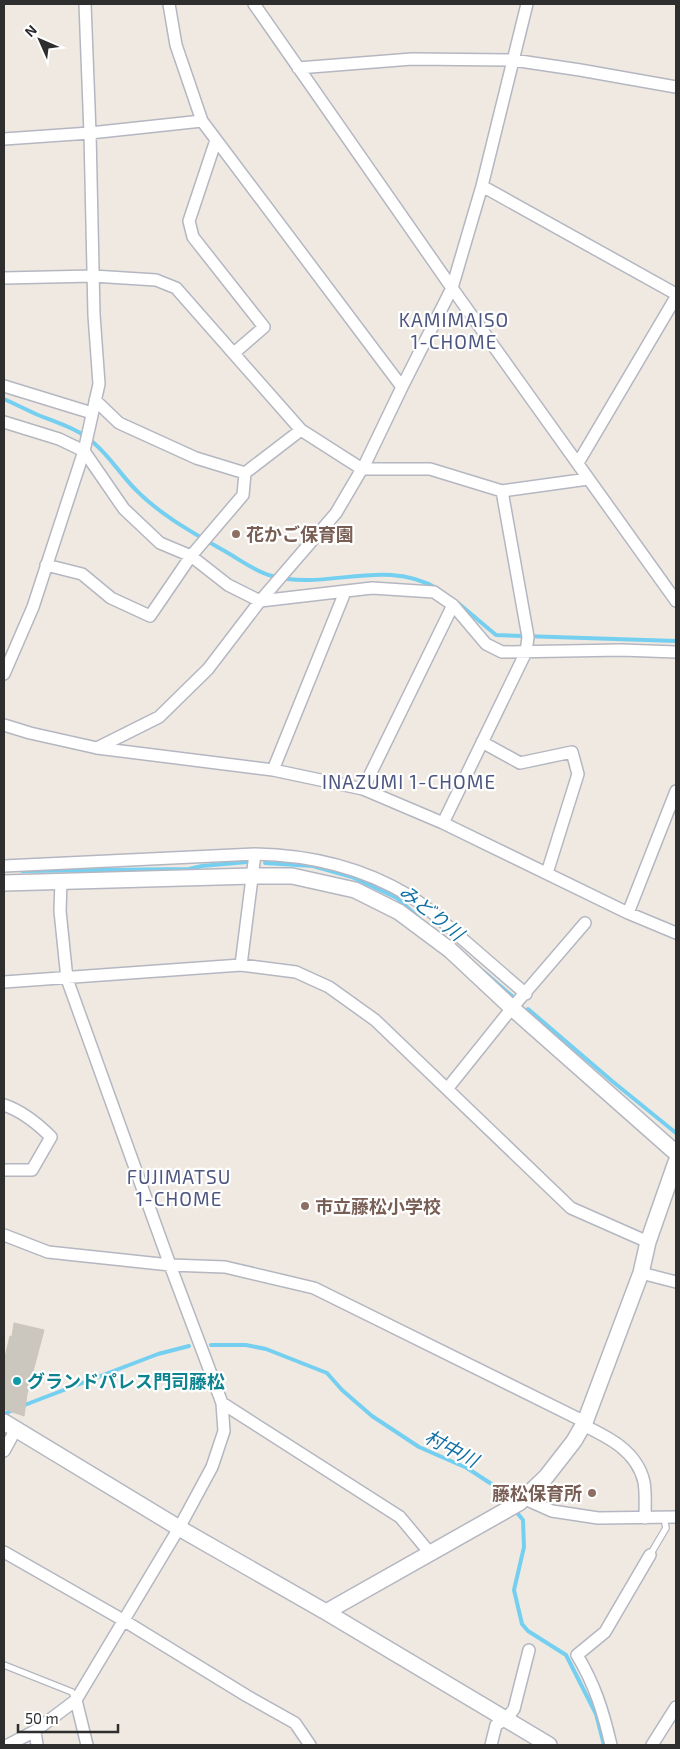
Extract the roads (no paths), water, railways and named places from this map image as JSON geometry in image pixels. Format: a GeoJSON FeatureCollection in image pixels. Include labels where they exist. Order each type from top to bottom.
{"type":"FeatureCollection","features":[{"type":"Feature","properties":{"kind":"street"},"geometry":{"type":"LineString","coordinates":[[4,674],[32,607],[84,451],[99,384],[94,314],[85,4]]}},
{"type":"Feature","properties":{"kind":"street"},"geometry":{"type":"LineString","coordinates":[[169,4],[176,45],[202,121],[402,387]]}},
{"type":"Feature","properties":{"kind":"street"},"geometry":{"type":"LineString","coordinates":[[254,4],[452,288],[676,601]]}},
{"type":"Feature","properties":{"kind":"street"},"geometry":{"type":"LineString","coordinates":[[97,748],[159,717],[208,669],[260,601],[336,513],[362,469],[452,288],[482,186],[528,4]]}},
{"type":"Feature","properties":{"kind":"street"},"geometry":{"type":"LineString","coordinates":[[298,68],[412,59],[513,60],[676,87]]}},
{"type":"Feature","properties":{"kind":"street"},"geometry":{"type":"LineString","coordinates":[[4,139],[90,133],[202,121]]}},
{"type":"Feature","properties":{"kind":"street"},"geometry":{"type":"LineString","coordinates":[[216,140],[189,221],[193,237],[264,326],[234,354]]}},
{"type":"Feature","properties":{"kind":"street"},"geometry":{"type":"LineString","coordinates":[[482,186],[676,295],[578,463]]}},
{"type":"Feature","properties":{"kind":"street"},"geometry":{"type":"LineString","coordinates":[[4,278],[93,276],[156,280],[176,288],[301,430],[362,469],[430,469],[502,491],[588,478]]}},
{"type":"Feature","properties":{"kind":"street"},"geometry":{"type":"LineString","coordinates":[[4,386],[92,413]]}},
{"type":"Feature","properties":{"kind":"street"},"geometry":{"type":"LineString","coordinates":[[94,400],[119,423],[196,458],[245,473]]}},
{"type":"Feature","properties":{"kind":"street"},"geometry":{"type":"LineString","coordinates":[[4,422],[59,439],[84,451],[124,509],[160,543],[191,556],[228,585],[260,601],[372,588],[434,592],[453,605],[486,644],[502,652],[622,650],[676,652]]}},
{"type":"Feature","properties":{"kind":"street"},"geometry":{"type":"LineString","coordinates":[[46,565],[82,574],[111,598],[150,616],[191,556],[243,495],[245,473],[301,430]]}},
{"type":"Feature","properties":{"kind":"street"},"geometry":{"type":"LineString","coordinates":[[443,823],[526,652],[528,637],[502,491]]}},
{"type":"Feature","properties":{"kind":"street"},"geometry":{"type":"LineString","coordinates":[[273,770],[345,592]]}},
{"type":"Feature","properties":{"kind":"street"},"geometry":{"type":"LineString","coordinates":[[362,789],[453,605]]}},
{"type":"Feature","properties":{"kind":"street"},"geometry":{"type":"LineString","coordinates":[[4,725],[30,734],[97,748],[273,770],[362,789],[443,823],[628,913],[676,933]]}},
{"type":"Feature","properties":{"kind":"street"},"geometry":{"type":"LineString","coordinates":[[482,742],[520,763],[572,752],[578,774],[546,873]]}},
{"type":"Feature","properties":{"kind":"street"},"geometry":{"type":"LineString","coordinates":[[628,913],[676,791]]}},
{"type":"Feature","properties":{"kind":"street"},"geometry":{"type":"LineString","coordinates":[[241,965],[255,854]]}},
{"type":"Feature","properties":{"kind":"street"},"geometry":{"type":"LineString","coordinates":[[4,866],[255,854],[317,860],[358,870],[410,896],[444,922],[526,994]]}},
{"type":"Feature","properties":{"kind":"street"},"geometry":{"type":"LineString","coordinates":[[4,883],[292,876],[355,890],[399,912],[450,950],[512,1008],[676,1153]]}},
{"type":"Feature","properties":{"kind":"street"},"geometry":{"type":"LineString","coordinates":[[8,1745],[35,1731],[76,1700],[179,1528],[212,1467],[224,1432],[222,1403],[67,979],[60,911],[61,881]]}},
{"type":"Feature","properties":{"kind":"street"},"geometry":{"type":"LineString","coordinates":[[447,1089],[512,1008],[585,923]]}},
{"type":"Feature","properties":{"kind":"street"},"geometry":{"type":"LineString","coordinates":[[4,982],[67,979],[241,965],[296,972],[329,987],[375,1020],[571,1208],[648,1242]]}},
{"type":"Feature","properties":{"kind":"street"},"geometry":{"type":"LineString","coordinates":[[4,1105],[15,1109],[32,1120],[51,1137],[32,1170],[4,1170]]}},
{"type":"Feature","properties":{"kind":"street"},"geometry":{"type":"LineString","coordinates":[[326,1612],[522,1501],[546,1477],[574,1441],[584,1423],[641,1273],[648,1242],[676,1162]]}},
{"type":"Feature","properties":{"kind":"street"},"geometry":{"type":"LineString","coordinates":[[4,1235],[48,1252],[170,1265],[225,1267],[314,1288],[584,1423],[613,1440],[625,1449],[640,1470],[644,1483],[645,1518]]}},
{"type":"Feature","properties":{"kind":"street"},"geometry":{"type":"LineString","coordinates":[[641,1273],[676,1282]]}},
{"type":"Feature","properties":{"kind":"street"},"geometry":{"type":"LineString","coordinates":[[222,1403],[400,1518],[430,1553]]}},
{"type":"Feature","properties":{"kind":"street"},"geometry":{"type":"LineString","coordinates":[[4,1451],[8,1425],[179,1528],[326,1612],[550,1745]]}},
{"type":"Feature","properties":{"kind":"street"},"geometry":{"type":"LineString","coordinates":[[522,1501],[552,1511],[598,1518],[670,1517]]}},
{"type":"Feature","properties":{"kind":"street"},"geometry":{"type":"LineString","coordinates":[[4,1552],[123,1620],[295,1723],[310,1745]]}},
{"type":"Feature","properties":{"kind":"street"},"geometry":{"type":"LineString","coordinates":[[611,1745],[591,1679],[577,1655],[605,1632],[650,1555]]}},
{"type":"Feature","properties":{"kind":"street"},"geometry":{"type":"LineString","coordinates":[[491,1745],[496,1725],[506,1719],[514,1709],[529,1650]]}},
{"type":"Feature","properties":{"kind":"street"},"geometry":{"type":"LineString","coordinates":[[76,1700],[87,1745]]}},
{"type":"Feature","properties":{"kind":"street"},"geometry":{"type":"LineString","coordinates":[[652,1745],[676,1707]]}},
{"type":"Feature","properties":{"kind":"street"},"geometry":{"type":"LineString","coordinates":[[35,1731],[37,1745]]}},
{"type":"Feature","properties":{"kind":"lane"},"geometry":{"type":"LineString","coordinates":[[650,1555],[666,1528],[670,1517]]}},
{"type":"Feature","properties":{"kind":"lane"},"geometry":{"type":"LineString","coordinates":[[4,1665],[72,1692],[76,1700]]}},
{"type":"Feature","properties":{"kind":"waterway"},"geometry":{"type":"LineString","coordinates":[[4,399],[82,434],[100,449],[135,489],[156,508],[192,532],[260,572],[293,580],[377,575],[397,576],[418,580],[438,589]]}},
{"type":"Feature","properties":{"kind":"waterway"},"geometry":{"type":"LineString","coordinates":[[458,603],[496,635],[676,641]]}},
{"type":"Feature","properties":{"kind":"waterway","name":"みどり川"},"geometry":{"type":"LineString","coordinates":[[22,871],[189,869],[247,862]]}},
{"type":"Feature","properties":{"kind":"waterway","name":"みどり川"},"geometry":{"type":"LineString","coordinates":[[265,863],[313,866],[352,877],[397,898],[418,917]]}},
{"type":"Feature","properties":{"kind":"waterway","name":"みどり川"},"geometry":{"type":"LineString","coordinates":[[483,971],[512,996]]}},
{"type":"Feature","properties":{"kind":"waterway","name":"みどり川"},"geometry":{"type":"LineString","coordinates":[[528,1009],[676,1133]]}},
{"type":"Feature","properties":{"kind":"waterway","name":"村中川"},"geometry":{"type":"LineString","coordinates":[[211,1345],[246,1345],[266,1349],[327,1373],[342,1390],[372,1416],[419,1447],[467,1468],[493,1485],[510,1504]]}},
{"type":"Feature","properties":{"kind":"waterway","name":"村中川"},"geometry":{"type":"LineString","coordinates":[[22,1406],[158,1354],[189,1346]]}},
{"type":"Feature","properties":{"kind":"waterway","name":"村中川"},"geometry":{"type":"LineString","coordinates":[[4,1414],[13,1410]]}},
{"type":"Feature","properties":{"kind":"waterway","name":"村中川"},"geometry":{"type":"LineString","coordinates":[[514,1509],[523,1520],[524,1547],[514,1590],[522,1624],[528,1631],[566,1655],[596,1714],[604,1745]]}},
{"type":"Feature","properties":{"kind":"place","name":"花かご保育園"},"geometry":{"type":"Point","coordinates":[236,534]}},
{"type":"Feature","properties":{"kind":"place","name":"市立藤松小学校"},"geometry":{"type":"Point","coordinates":[305,1206]}},
{"type":"Feature","properties":{"kind":"place","name":"グランドパレス門司藤松"},"geometry":{"type":"Point","coordinates":[17,1381]}},
{"type":"Feature","properties":{"kind":"place","name":"藤松保育所"},"geometry":{"type":"Point","coordinates":[592,1493]}},
{"type":"Feature","properties":{"kind":"district","name":"KAMIMAISO 1-CHOME"},"geometry":{"type":"Point","coordinates":[454,330]}},
{"type":"Feature","properties":{"kind":"district","name":"INAZUMI 1-CHOME"},"geometry":{"type":"Point","coordinates":[409,781]}},
{"type":"Feature","properties":{"kind":"district","name":"FUJIMATSU 1-CHOME"},"geometry":{"type":"Point","coordinates":[179,1187]}}]}
